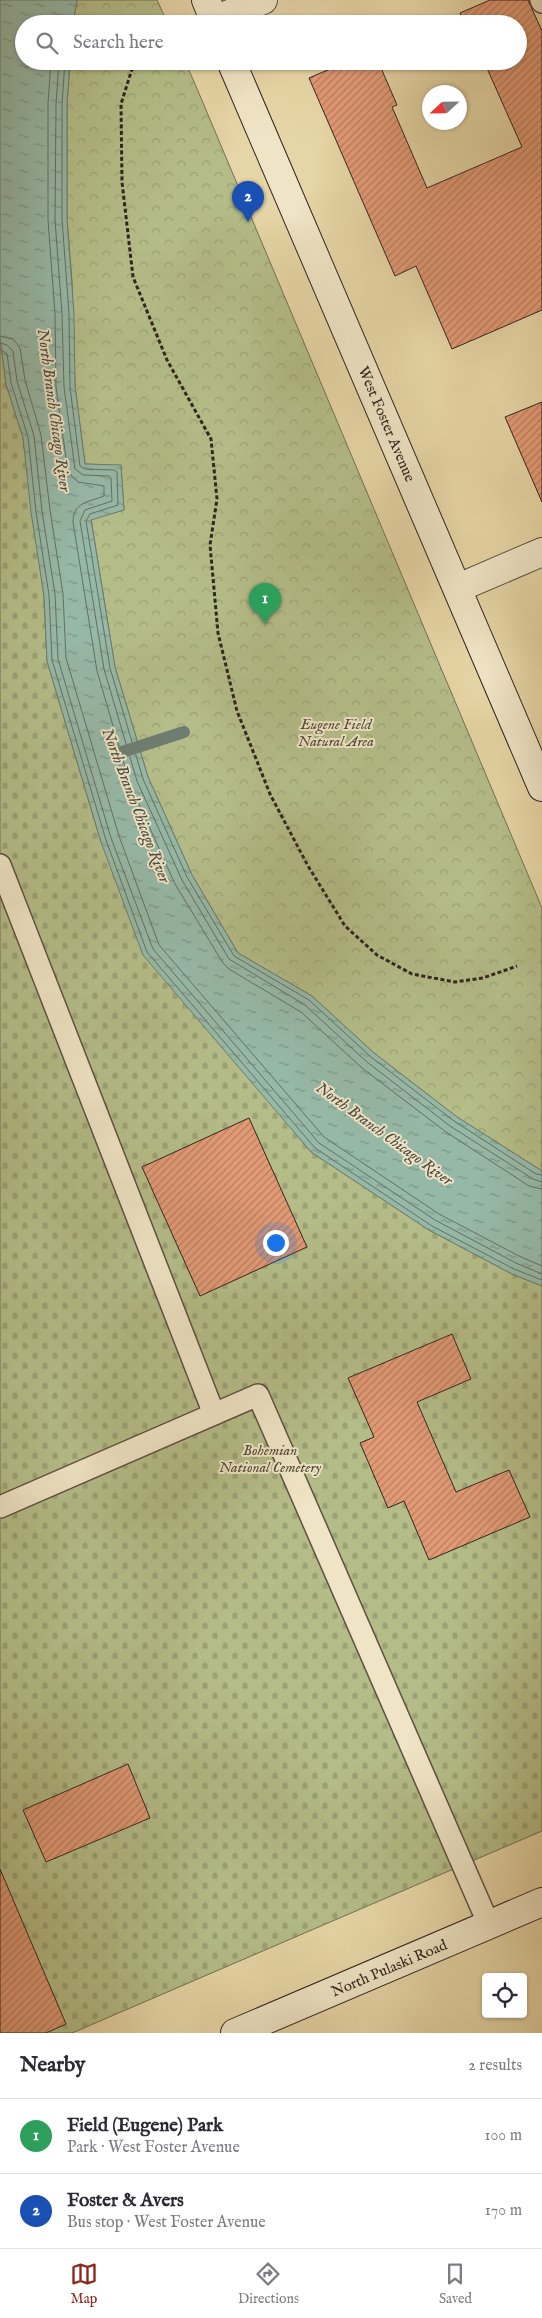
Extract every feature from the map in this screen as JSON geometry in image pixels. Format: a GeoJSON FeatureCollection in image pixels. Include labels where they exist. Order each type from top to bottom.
{"type":"FeatureCollection","features":[{"type":"Feature","properties":{"kind":"main road"},"geometry":{"type":"LineString","coordinates":[[212,15],[263,0]]}},
{"type":"Feature","properties":{"kind":"main road","name":"West Foster Avenue"},"geometry":{"type":"LineString","coordinates":[[235,70],[542,787]]}},
{"type":"Feature","properties":{"kind":"main road"},"geometry":{"type":"LineString","coordinates":[[458,588],[542,552]]}},
{"type":"Feature","properties":{"kind":"main road","name":"North Pulaski Road"},"geometry":{"type":"LineString","coordinates":[[235,2033],[542,1902]]}},
{"type":"Feature","properties":{"kind":"lane"},"geometry":{"type":"LineString","coordinates":[[0,865],[214,1414]]}},
{"type":"Feature","properties":{"kind":"lane"},"geometry":{"type":"LineString","coordinates":[[0,1507],[258,1395],[489,1925]]}},
{"type":"Feature","properties":{"kind":"path"},"geometry":{"type":"LineString","coordinates":[[132,70],[121,104],[122,182],[133,277],[167,360],[211,439],[217,499],[210,544],[218,633],[237,710],[270,794],[308,866],[345,926],[377,955],[412,974],[455,982],[483,978],[516,966]]}},
{"type":"Feature","properties":{"kind":"green space"},"geometry":{"type":"Polygon","coordinates":[[[77,0],[157,0],[164,15],[74,15],[77,0]]]}},
{"type":"Feature","properties":{"kind":"green space","name":"Eugene Field Natural Area"},"geometry":{"type":"Polygon","coordinates":[[[69,70],[189,70],[542,908],[542,1171],[457,1117],[374,1053],[312,996],[238,953],[192,875],[148,777],[115,667],[91,519],[124,510],[121,466],[85,464],[75,386],[72,281],[67,219],[67,104],[69,70]]]}},
{"type":"Feature","properties":{"kind":"green space","name":"Bohemian National Cemetery"},"geometry":{"type":"Polygon","coordinates":[[[0,337],[6,384],[23,438],[44,596],[47,661],[101,842],[250,1079],[311,1152],[429,1230],[512,1274],[542,1286],[542,1831],[72,2033],[0,2033],[0,337]]]}},
{"type":"Feature","properties":{"kind":"water","name":"North Branch Chicago River"},"geometry":{"type":"Polygon","coordinates":[[[0,0],[77,0],[74,15],[15,15],[15,70],[69,70],[67,104],[67,219],[74,314],[75,386],[85,464],[121,465],[124,510],[91,520],[115,667],[148,777],[192,875],[238,953],[312,996],[374,1053],[457,1117],[542,1171],[542,1286],[512,1274],[429,1230],[311,1152],[143,955],[101,842],[47,661],[44,596],[31,512],[23,438],[6,384],[0,337],[0,0]]]}},
{"type":"Feature","properties":{"kind":"building"},"geometry":{"type":"Polygon","coordinates":[[[490,0],[528,0],[542,31],[542,310],[452,349],[416,266],[395,276],[309,78],[328,70],[382,70],[397,105],[392,107],[427,188],[522,147],[488,70],[527,70],[527,15],[461,15],[460,13],[490,0]]]}},
{"type":"Feature","properties":{"kind":"building"},"geometry":{"type":"Polygon","coordinates":[[[542,402],[542,502],[505,417],[542,402]]]}},
{"type":"Feature","properties":{"kind":"building"},"geometry":{"type":"Polygon","coordinates":[[[249,1118],[307,1247],[200,1296],[142,1167],[249,1118]]]}},
{"type":"Feature","properties":{"kind":"building"},"geometry":{"type":"Polygon","coordinates":[[[452,1334],[471,1379],[417,1402],[456,1492],[509,1470],[530,1517],[429,1560],[404,1501],[388,1508],[360,1443],[374,1437],[348,1378],[452,1334]]]}},
{"type":"Feature","properties":{"kind":"building"},"geometry":{"type":"Polygon","coordinates":[[[128,1764],[150,1818],[46,1862],[23,1810],[128,1764]]]}},
{"type":"Feature","properties":{"kind":"building"},"geometry":{"type":"Polygon","coordinates":[[[0,1869],[66,2024],[46,2033],[0,2033],[0,1869]]]}},
{"type":"Feature","properties":{"kind":"waterway","name":"North Branch Chicago River"},"geometry":{"type":"LineString","coordinates":[[122,752],[184,732]]}},
{"type":"Feature","properties":{"kind":"place","name":"Foster & Avers"},"geometry":{"type":"Point","coordinates":[248,222]}},
{"type":"Feature","properties":{"kind":"place","name":"Field (Eugene) Park"},"geometry":{"type":"Point","coordinates":[265,624]}}]}
